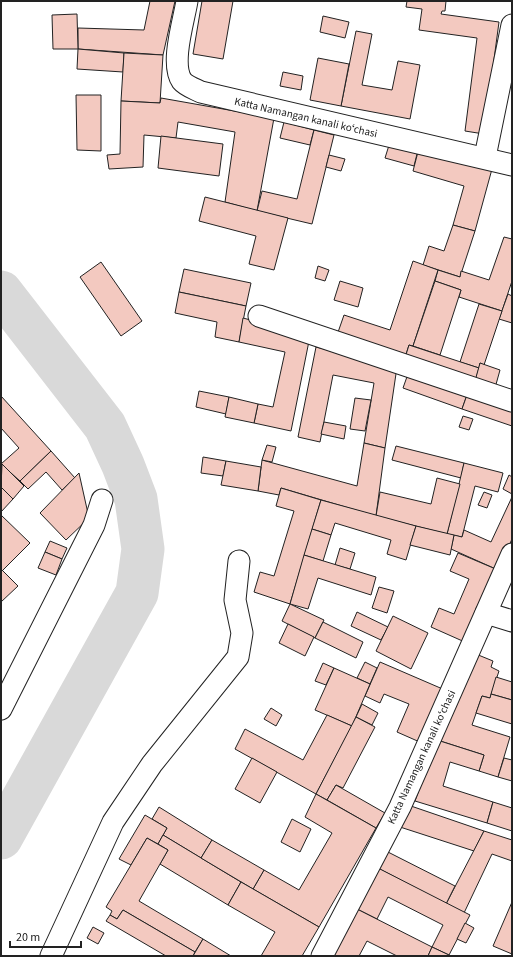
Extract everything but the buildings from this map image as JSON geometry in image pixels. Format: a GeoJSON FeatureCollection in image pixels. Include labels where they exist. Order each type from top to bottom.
{"type":"FeatureCollection","features":[{"type":"Feature","properties":{"kind":"street","name":"Katta Namangan kanali koʻchasi"},"geometry":{"type":"LineString","coordinates":[[187,1],[179,46],[178,71],[183,82],[201,92],[485,157],[512,165]]}},
{"type":"Feature","properties":{"kind":"street"},"geometry":{"type":"LineString","coordinates":[[485,157],[512,25]]}},
{"type":"Feature","properties":{"kind":"street"},"geometry":{"type":"LineString","coordinates":[[259,316],[512,402]]}},
{"type":"Feature","properties":{"kind":"street"},"geometry":{"type":"LineString","coordinates":[[1,709],[94,525],[102,500]]}},
{"type":"Feature","properties":{"kind":"street","name":"Katta Namangan kanali koʻchasi"},"geometry":{"type":"LineString","coordinates":[[322,956],[400,807],[512,554]]}},
{"type":"Feature","properties":{"kind":"street"},"geometry":{"type":"LineString","coordinates":[[51,956],[113,822],[152,764],[238,657],[242,633],[235,600],[239,561]]}},
{"type":"Feature","properties":{"kind":"street"},"geometry":{"type":"LineString","coordinates":[[486,613],[512,621]]}},
{"type":"Feature","properties":{"kind":"waterway"},"geometry":{"type":"LineString","coordinates":[[1,292],[105,426],[123,465],[136,499],[143,549],[137,593],[1,838]]}}]}
